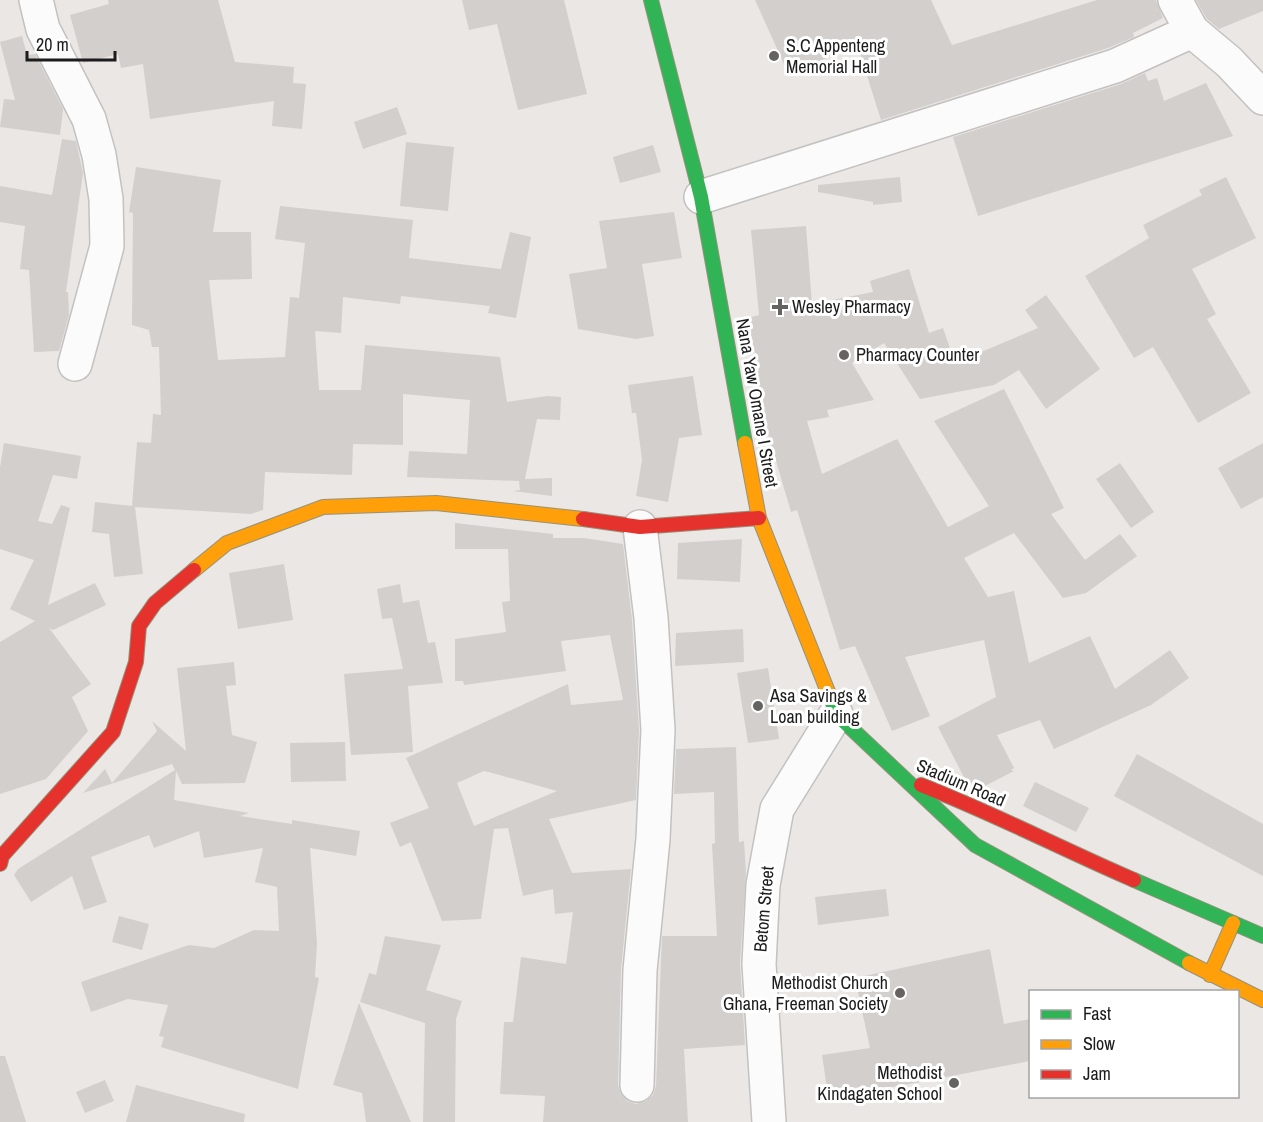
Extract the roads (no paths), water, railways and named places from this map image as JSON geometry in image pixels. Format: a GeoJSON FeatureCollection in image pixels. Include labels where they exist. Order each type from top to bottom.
{"type":"FeatureCollection","features":[{"type":"Feature","properties":{"kind":"main road","name":"Nana Yaw Omane I Street"},"geometry":{"type":"LineString","coordinates":[[651,0],[701,196],[759,518],[836,714],[902,777]]}},
{"type":"Feature","properties":{"kind":"main road"},"geometry":{"type":"LineString","coordinates":[[0,864],[3,856],[113,732],[136,662],[139,626],[155,603],[227,543],[323,507],[436,503],[508,509],[640,527],[759,518]]}},
{"type":"Feature","properties":{"kind":"main road","name":"Stadium Road"},"geometry":{"type":"LineString","coordinates":[[902,777],[985,810],[1040,839],[1263,936]]}},
{"type":"Feature","properties":{"kind":"main road","name":"Stadium Road"},"geometry":{"type":"LineString","coordinates":[[902,777],[975,845],[1210,975],[1263,1000]]}},
{"type":"Feature","properties":{"kind":"main road"},"geometry":{"type":"LineString","coordinates":[[1210,975],[1233,923]]}},
{"type":"Feature","properties":{"kind":"street"},"geometry":{"type":"LineString","coordinates":[[36,0],[43,29],[89,119],[99,155],[106,199],[107,246],[75,364]]}},
{"type":"Feature","properties":{"kind":"street"},"geometry":{"type":"LineString","coordinates":[[1175,0],[1192,31],[1229,62],[1263,98]]}},
{"type":"Feature","properties":{"kind":"street"},"geometry":{"type":"LineString","coordinates":[[701,196],[1114,66],[1192,31]]}},
{"type":"Feature","properties":{"kind":"street"},"geometry":{"type":"LineString","coordinates":[[636,1085],[640,970],[653,839],[658,730],[651,618],[640,527]]}},
{"type":"Feature","properties":{"kind":"street","name":"Betom Street"},"geometry":{"type":"LineString","coordinates":[[769,1122],[759,964],[763,885],[777,809],[836,714]]}},
{"type":"Feature","properties":{"kind":"place","name":"S.C Appenteng Memorial Hall"},"geometry":{"type":"Point","coordinates":[774,56]}},
{"type":"Feature","properties":{"kind":"place","name":"Wesley Pharmacy"},"geometry":{"type":"Point","coordinates":[780,307]}},
{"type":"Feature","properties":{"kind":"place","name":"Pharmacy Counter"},"geometry":{"type":"Point","coordinates":[844,355]}},
{"type":"Feature","properties":{"kind":"place","name":"Asa Savings & Loan building"},"geometry":{"type":"Point","coordinates":[758,706]}},
{"type":"Feature","properties":{"kind":"place","name":"Methodist Church Ghana, Freeman Society"},"geometry":{"type":"Point","coordinates":[900,993]}},
{"type":"Feature","properties":{"kind":"place","name":"Methodist Kindagaten School"},"geometry":{"type":"Point","coordinates":[954,1083]}}]}
